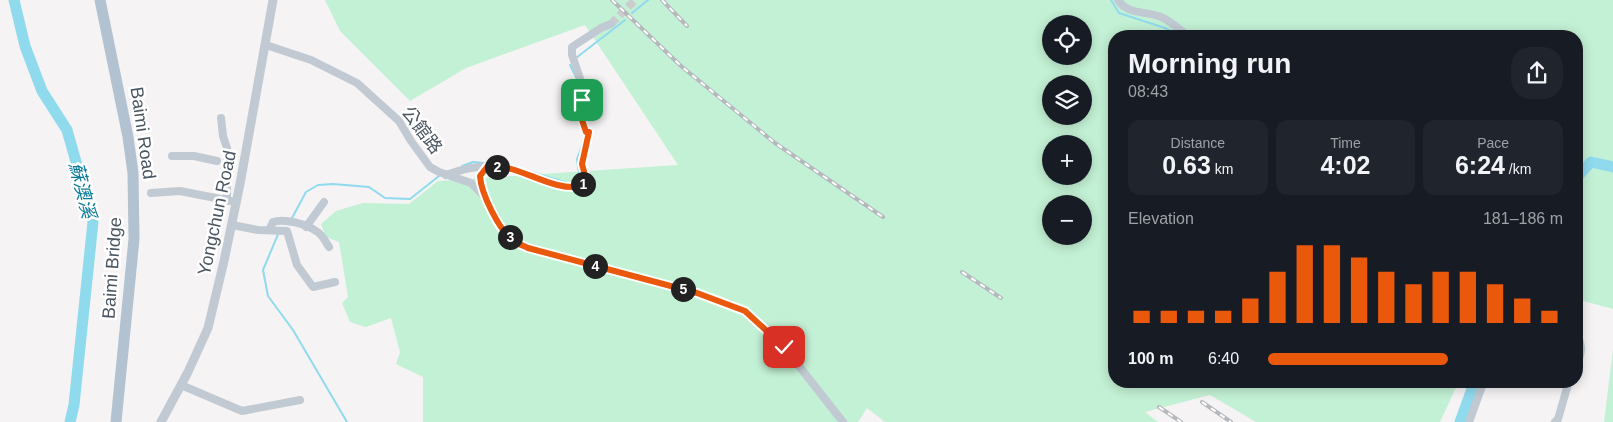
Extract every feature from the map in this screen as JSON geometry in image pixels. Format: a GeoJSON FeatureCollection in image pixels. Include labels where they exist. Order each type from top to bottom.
{"type":"FeatureCollection","features":[{"type":"Feature","properties":{"kind":"main road","name":"Baimi Bridge"},"geometry":{"type":"LineString","coordinates":[[94,0],[122,138],[126,184],[128,238],[110,422]]}},
{"type":"Feature","properties":{"kind":"main road","name":"Baimi Bridge"},"geometry":{"type":"LineString","coordinates":[[102,0],[125,119],[133,173],[134,239],[118,422]]}},
{"type":"Feature","properties":{"kind":"street","name":"Yongchun Road"},"geometry":{"type":"LineString","coordinates":[[161,422],[208,328],[232,225],[232,202],[266,45],[273,0]]}},
{"type":"Feature","properties":{"kind":"street"},"geometry":{"type":"LineString","coordinates":[[1118,0],[1119,3],[1131,11],[1162,17],[1180,30]]}},
{"type":"Feature","properties":{"kind":"street","name":"公館路"},"geometry":{"type":"LineString","coordinates":[[266,45],[311,60],[357,83],[399,121],[430,167],[446,175],[483,166],[508,168],[548,182],[569,186],[582,186],[586,179],[582,164],[589,132],[586,132],[579,111],[585,93],[572,55],[572,47],[600,28],[610,24]]}},
{"type":"Feature","properties":{"kind":"street"},"geometry":{"type":"LineString","coordinates":[[151,193],[180,191],[232,202],[227,148],[222,136],[221,118]]}},
{"type":"Feature","properties":{"kind":"street"},"geometry":{"type":"LineString","coordinates":[[172,156],[194,156],[217,161]]}},
{"type":"Feature","properties":{"kind":"street"},"geometry":{"type":"LineString","coordinates":[[487,167],[480,176],[481,186],[504,231],[513,240],[528,248],[697,293],[745,311],[784,347],[843,422]]}},
{"type":"Feature","properties":{"kind":"street"},"geometry":{"type":"LineString","coordinates":[[446,175],[471,183],[486,198]]}},
{"type":"Feature","properties":{"kind":"street"},"geometry":{"type":"LineString","coordinates":[[306,226],[324,202]]}},
{"type":"Feature","properties":{"kind":"street"},"geometry":{"type":"LineString","coordinates":[[269,230],[273,222],[280,220],[306,226],[317,231],[329,247]]}},
{"type":"Feature","properties":{"kind":"street"},"geometry":{"type":"LineString","coordinates":[[232,225],[258,230],[287,231],[297,265],[313,287],[335,282]]}},
{"type":"Feature","properties":{"kind":"street"},"geometry":{"type":"LineString","coordinates":[[181,385],[242,411],[300,400]]}},
{"type":"Feature","properties":{"kind":"street"},"geometry":{"type":"LineString","coordinates":[[1469,422],[1481,388]]}},
{"type":"Feature","properties":{"kind":"street"},"geometry":{"type":"LineString","coordinates":[[1555,422],[1558,419],[1567,388]]}},
{"type":"Feature","properties":{"kind":"green space"},"geometry":{"type":"Polygon","coordinates":[[[325,0],[1613,0],[1613,309],[1583,301],[1583,30],[1108,30],[1108,388],[1456,388],[1440,422],[1256,422],[1210,395],[1145,412],[1158,422],[885,422],[867,408],[858,422],[423,422],[423,377],[396,364],[400,352],[391,318],[366,327],[350,322],[342,303],[348,297],[339,242],[326,237],[321,224],[336,211],[363,203],[409,204],[438,181],[678,165],[585,25],[466,68],[410,101],[340,31],[325,0]]]}},
{"type":"Feature","properties":{"kind":"green space"},"geometry":{"type":"Polygon","coordinates":[[[1613,349],[1613,422],[1604,422],[1613,349]]]}},
{"type":"Feature","properties":{"kind":"waterway","name":"蘇澳溪"},"geometry":{"type":"LineString","coordinates":[[14,0],[25,46],[42,91],[67,130],[93,222],[74,405],[70,422]]}},
{"type":"Feature","properties":{"kind":"waterway"},"geometry":{"type":"LineString","coordinates":[[632,13],[648,0]]}},
{"type":"Feature","properties":{"kind":"waterway"},"geometry":{"type":"LineString","coordinates":[[1111,0],[1119,13],[1169,30]]}},
{"type":"Feature","properties":{"kind":"waterway"},"geometry":{"type":"LineString","coordinates":[[576,58],[625,20]]}},
{"type":"Feature","properties":{"kind":"waterway"},"geometry":{"type":"LineString","coordinates":[[570,65],[577,79]]}},
{"type":"Feature","properties":{"kind":"waterway"},"geometry":{"type":"LineString","coordinates":[[575,184],[580,179],[577,159],[583,143]]}},
{"type":"Feature","properties":{"kind":"waterway"},"geometry":{"type":"LineString","coordinates":[[462,166],[473,162],[484,163]]}},
{"type":"Feature","properties":{"kind":"waterway"},"geometry":{"type":"LineString","coordinates":[[1583,171],[1591,162],[1613,167]]}},
{"type":"Feature","properties":{"kind":"waterway"},"geometry":{"type":"LineString","coordinates":[[525,170],[571,184]]}},
{"type":"Feature","properties":{"kind":"waterway"},"geometry":{"type":"LineString","coordinates":[[292,218],[306,192],[318,185],[333,184],[369,187],[385,198],[410,199],[439,176]]}},
{"type":"Feature","properties":{"kind":"waterway"},"geometry":{"type":"LineString","coordinates":[[279,232],[263,270],[268,296],[293,330],[347,422]]}},
{"type":"Feature","properties":{"kind":"waterway"},"geometry":{"type":"LineString","coordinates":[[1460,422],[1472,388]]}},
{"type":"Feature","properties":{"kind":"tunnel"},"geometry":{"type":"LineString","coordinates":[[611,24],[635,0]]}},
{"type":"Feature","properties":{"kind":"railway"},"geometry":{"type":"LineString","coordinates":[[612,0],[681,66],[775,143],[883,217]]}},
{"type":"Feature","properties":{"kind":"railway"},"geometry":{"type":"LineString","coordinates":[[662,0],[687,26]]}},
{"type":"Feature","properties":{"kind":"railway"},"geometry":{"type":"LineString","coordinates":[[962,272],[1001,298]]}},
{"type":"Feature","properties":{"kind":"railway"},"geometry":{"type":"LineString","coordinates":[[1202,402],[1231,422]]}},
{"type":"Feature","properties":{"kind":"railway"},"geometry":{"type":"LineString","coordinates":[[1159,407],[1181,422]]}},
{"type":"Feature","properties":{"kind":"route"},"geometry":{"type":"LineString","coordinates":[[582,100],[579,111],[586,132],[589,132],[583,153],[582,164],[586,179],[582,186],[569,186],[548,182],[508,168],[487,167],[480,176],[481,186],[504,231],[513,240],[528,248],[697,293],[745,311],[784,347]]}}]}
